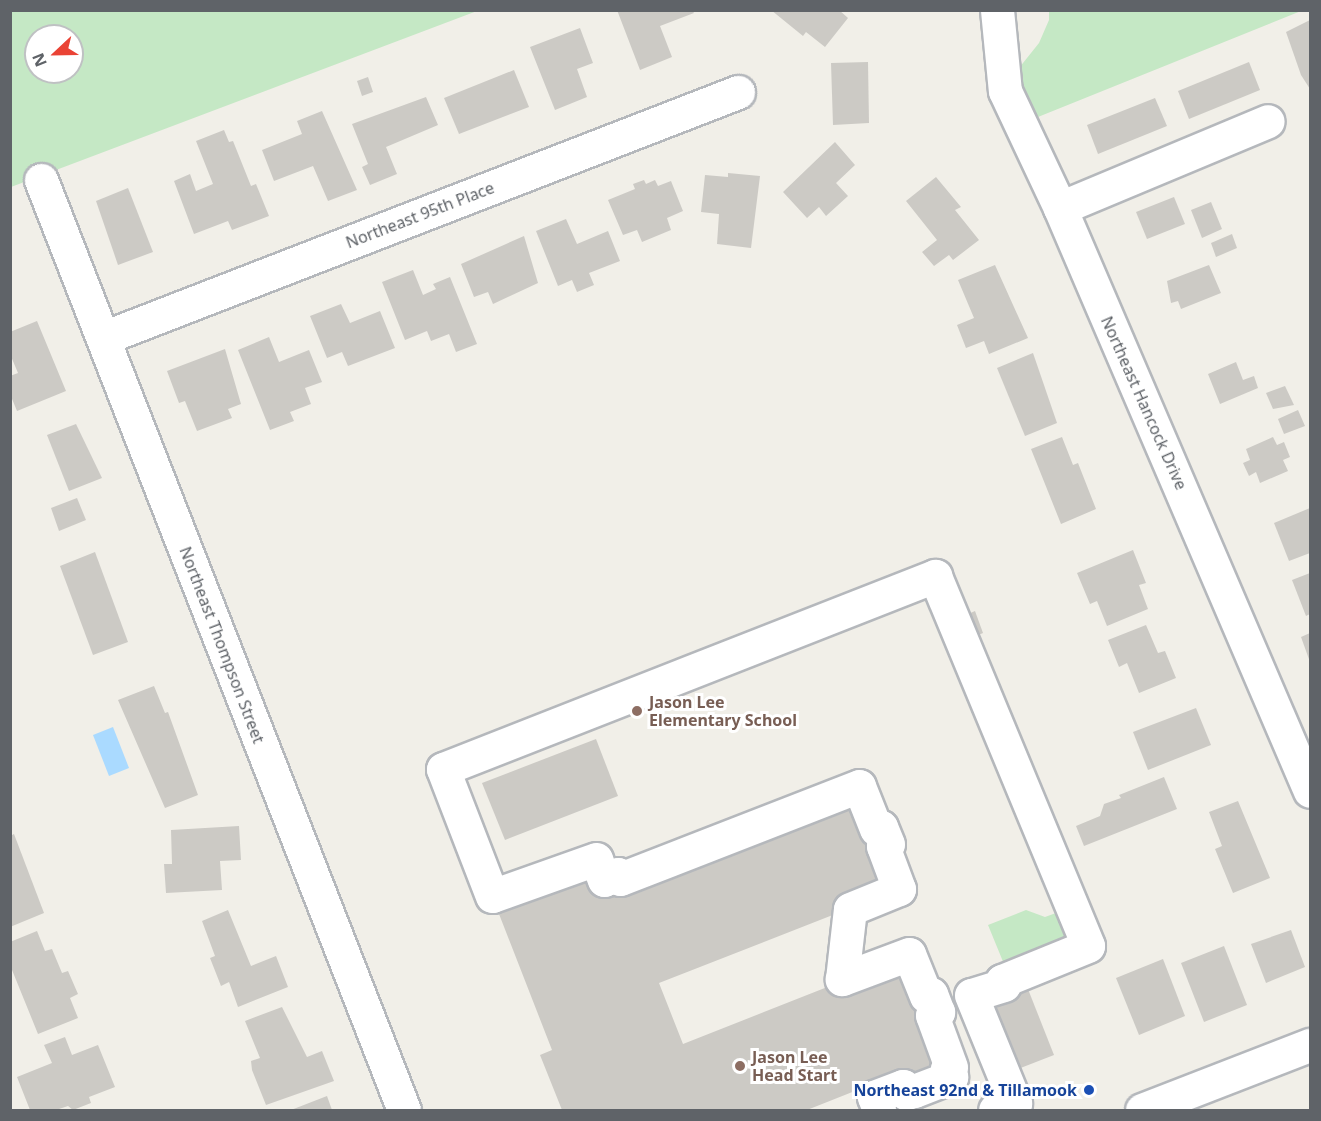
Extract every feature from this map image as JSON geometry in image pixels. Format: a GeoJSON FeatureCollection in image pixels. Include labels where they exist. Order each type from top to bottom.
{"type":"FeatureCollection","features":[{"type":"Feature","properties":{"kind":"street","name":"Northeast Hancock Drive"},"geometry":{"type":"LineString","coordinates":[[997,10],[1001,78],[1060,208],[1311,791]]}},
{"type":"Feature","properties":{"kind":"street","name":"Northeast 95th Place"},"geometry":{"type":"LineString","coordinates":[[103,338],[738,92]]}},
{"type":"Feature","properties":{"kind":"street"},"geometry":{"type":"LineString","coordinates":[[1060,208],[1268,122]]}},
{"type":"Feature","properties":{"kind":"street","name":"Northeast Thompson Street"},"geometry":{"type":"LineString","coordinates":[[41,180],[404,1110]]}},
{"type":"Feature","properties":{"kind":"street"},"geometry":{"type":"LineString","coordinates":[[879,1110],[874,1097],[903,1086],[906,1093],[914,1091],[951,1077],[947,1069],[951,1067],[932,1015],[938,1012],[931,994],[926,996],[909,954],[842,979],[850,909],[899,889],[883,846],[888,844],[881,826],[876,829],[859,786],[620,879],[618,874],[604,880],[596,859],[492,896],[443,769],[935,576],[1088,946],[1002,981],[1004,986],[971,995],[1015,1103],[995,1110]]}},
{"type":"Feature","properties":{"kind":"street"},"geometry":{"type":"LineString","coordinates":[[1142,1110],[1311,1045]]}},
{"type":"Feature","properties":{"kind":"green space"},"geometry":{"type":"Polygon","coordinates":[[[11,11],[477,11],[11,187],[11,11]]]}},
{"type":"Feature","properties":{"kind":"green space"},"geometry":{"type":"Polygon","coordinates":[[[1049,11],[1301,11],[1033,119],[1018,85],[1019,68],[1039,43],[1049,20],[1049,11]]]}},
{"type":"Feature","properties":{"kind":"green space"},"geometry":{"type":"Polygon","coordinates":[[[1026,910],[1045,917],[1056,913],[1067,940],[1004,964],[988,925],[1026,910]]]}},
{"type":"Feature","properties":{"kind":"water"},"geometry":{"type":"Polygon","coordinates":[[[113,727],[129,768],[109,776],[93,735],[113,727]]]}},
{"type":"Feature","properties":{"kind":"building"},"geometry":{"type":"Polygon","coordinates":[[[617,10],[692,10],[694,13],[660,26],[672,57],[640,70],[617,10]]]}},
{"type":"Feature","properties":{"kind":"building"},"geometry":{"type":"Polygon","coordinates":[[[771,10],[839,10],[848,18],[825,47],[806,32],[803,36],[771,10]]]}},
{"type":"Feature","properties":{"kind":"building"},"geometry":{"type":"Polygon","coordinates":[[[1310,20],[1310,89],[1301,75],[1286,32],[1310,20]]]}},
{"type":"Feature","properties":{"kind":"building"},"geometry":{"type":"Polygon","coordinates":[[[580,28],[593,63],[577,69],[587,97],[555,110],[530,47],[580,28]]]}},
{"type":"Feature","properties":{"kind":"building"},"geometry":{"type":"Polygon","coordinates":[[[868,62],[869,123],[833,125],[831,63],[868,62]]]}},
{"type":"Feature","properties":{"kind":"building"},"geometry":{"type":"Polygon","coordinates":[[[1249,62],[1260,90],[1189,119],[1178,91],[1249,62]]]}},
{"type":"Feature","properties":{"kind":"building"},"geometry":{"type":"Polygon","coordinates":[[[514,70],[529,107],[459,134],[444,98],[514,70]]]}},
{"type":"Feature","properties":{"kind":"building"},"geometry":{"type":"Polygon","coordinates":[[[368,77],[373,92],[362,96],[357,81],[368,77]]]}},
{"type":"Feature","properties":{"kind":"building"},"geometry":{"type":"Polygon","coordinates":[[[426,97],[438,125],[386,147],[397,174],[370,185],[362,167],[368,164],[352,124],[426,97]]]}},
{"type":"Feature","properties":{"kind":"building"},"geometry":{"type":"Polygon","coordinates":[[[1155,98],[1167,126],[1098,154],[1087,125],[1155,98]]]}},
{"type":"Feature","properties":{"kind":"building"},"geometry":{"type":"Polygon","coordinates":[[[322,111],[357,190],[328,201],[313,166],[274,181],[262,150],[302,134],[297,121],[322,111]]]}},
{"type":"Feature","properties":{"kind":"building"},"geometry":{"type":"Polygon","coordinates":[[[224,130],[229,142],[233,141],[251,186],[256,184],[269,216],[232,230],[228,221],[194,234],[174,181],[190,174],[196,191],[213,184],[196,141],[224,130]]]}},
{"type":"Feature","properties":{"kind":"building"},"geometry":{"type":"Polygon","coordinates":[[[835,142],[855,165],[836,183],[848,196],[826,216],[819,207],[807,218],[783,192],[835,142]]]}},
{"type":"Feature","properties":{"kind":"building"},"geometry":{"type":"Polygon","coordinates":[[[728,173],[760,176],[751,248],[717,244],[719,214],[701,212],[705,175],[728,177],[728,173]]]}},
{"type":"Feature","properties":{"kind":"building"},"geometry":{"type":"Polygon","coordinates":[[[936,177],[961,207],[955,210],[979,240],[953,260],[949,255],[934,266],[922,252],[937,240],[906,201],[936,177]]]}},
{"type":"Feature","properties":{"kind":"building"},"geometry":{"type":"Polygon","coordinates":[[[644,180],[646,184],[655,180],[658,186],[671,181],[683,211],[667,218],[671,230],[642,242],[637,230],[623,235],[608,200],[635,189],[633,184],[644,180]]]}},
{"type":"Feature","properties":{"kind":"building"},"geometry":{"type":"Polygon","coordinates":[[[128,188],[153,252],[118,265],[96,201],[128,188]]]}},
{"type":"Feature","properties":{"kind":"building"},"geometry":{"type":"Polygon","coordinates":[[[1174,197],[1185,224],[1147,239],[1136,212],[1174,197]]]}},
{"type":"Feature","properties":{"kind":"building"},"geometry":{"type":"Polygon","coordinates":[[[1211,202],[1222,229],[1202,238],[1191,210],[1211,202]]]}},
{"type":"Feature","properties":{"kind":"building"},"geometry":{"type":"Polygon","coordinates":[[[566,219],[577,244],[608,231],[620,261],[589,273],[594,285],[577,292],[572,280],[558,286],[536,231],[566,219]]]}},
{"type":"Feature","properties":{"kind":"building"},"geometry":{"type":"Polygon","coordinates":[[[1232,234],[1237,248],[1216,257],[1211,243],[1232,234]]]}},
{"type":"Feature","properties":{"kind":"building"},"geometry":{"type":"Polygon","coordinates":[[[524,236],[538,283],[493,304],[488,292],[474,297],[461,264],[524,236]]]}},
{"type":"Feature","properties":{"kind":"building"},"geometry":{"type":"Polygon","coordinates":[[[995,265],[1028,338],[989,354],[984,341],[966,348],[957,325],[974,318],[958,280],[995,265]]]}},
{"type":"Feature","properties":{"kind":"building"},"geometry":{"type":"Polygon","coordinates":[[[1209,265],[1221,293],[1181,309],[1178,301],[1171,303],[1167,281],[1209,265]]]}},
{"type":"Feature","properties":{"kind":"building"},"geometry":{"type":"Polygon","coordinates":[[[413,270],[423,295],[436,289],[433,284],[450,277],[477,344],[456,352],[449,334],[431,341],[427,331],[405,340],[382,282],[413,270]]]}},
{"type":"Feature","properties":{"kind":"building"},"geometry":{"type":"Polygon","coordinates":[[[341,304],[350,323],[380,311],[395,348],[348,366],[342,352],[327,358],[310,316],[341,304]]]}},
{"type":"Feature","properties":{"kind":"building"},"geometry":{"type":"Polygon","coordinates":[[[37,321],[66,391],[17,411],[10,394],[10,376],[18,373],[10,354],[10,332],[37,321]]]}},
{"type":"Feature","properties":{"kind":"building"},"geometry":{"type":"Polygon","coordinates":[[[269,337],[279,362],[309,350],[322,382],[305,388],[311,404],[290,412],[294,421],[270,430],[238,350],[269,337]]]}},
{"type":"Feature","properties":{"kind":"building"},"geometry":{"type":"Polygon","coordinates":[[[225,349],[241,404],[228,409],[232,418],[197,431],[185,401],[179,403],[167,371],[225,349]]]}},
{"type":"Feature","properties":{"kind":"building"},"geometry":{"type":"Polygon","coordinates":[[[1033,353],[1057,423],[1025,436],[997,368],[1033,353]]]}},
{"type":"Feature","properties":{"kind":"building"},"geometry":{"type":"Polygon","coordinates":[[[1236,362],[1243,380],[1254,376],[1258,388],[1220,404],[1208,374],[1236,362]]]}},
{"type":"Feature","properties":{"kind":"building"},"geometry":{"type":"Polygon","coordinates":[[[1285,386],[1294,405],[1273,409],[1266,393],[1285,386]]]}},
{"type":"Feature","properties":{"kind":"building"},"geometry":{"type":"Polygon","coordinates":[[[1298,410],[1305,426],[1284,434],[1278,419],[1298,410]]]}},
{"type":"Feature","properties":{"kind":"building"},"geometry":{"type":"Polygon","coordinates":[[[76,424],[102,478],[69,491],[47,435],[76,424]]]}},
{"type":"Feature","properties":{"kind":"building"},"geometry":{"type":"Polygon","coordinates":[[[1062,437],[1073,465],[1078,463],[1096,509],[1061,524],[1031,449],[1062,437]]]}},
{"type":"Feature","properties":{"kind":"building"},"geometry":{"type":"Polygon","coordinates":[[[1273,437],[1277,445],[1284,442],[1290,457],[1283,460],[1288,471],[1260,483],[1256,472],[1249,476],[1243,463],[1250,460],[1246,449],[1273,437]]]}},
{"type":"Feature","properties":{"kind":"building"},"geometry":{"type":"Polygon","coordinates":[[[77,498],[86,520],[59,531],[51,508],[77,498]]]}},
{"type":"Feature","properties":{"kind":"building"},"geometry":{"type":"Polygon","coordinates":[[[1310,508],[1310,553],[1289,561],[1274,523],[1310,508]]]}},
{"type":"Feature","properties":{"kind":"building"},"geometry":{"type":"Polygon","coordinates":[[[1133,550],[1146,583],[1139,585],[1148,609],[1107,626],[1097,601],[1090,604],[1077,573],[1133,550]]]}},
{"type":"Feature","properties":{"kind":"building"},"geometry":{"type":"Polygon","coordinates":[[[95,552],[128,642],[93,655],[60,566],[95,552]]]}},
{"type":"Feature","properties":{"kind":"building"},"geometry":{"type":"Polygon","coordinates":[[[1310,573],[1310,614],[1306,616],[1292,580],[1310,573]]]}},
{"type":"Feature","properties":{"kind":"building"},"geometry":{"type":"Polygon","coordinates":[[[975,611],[983,633],[967,640],[959,618],[975,611]]]}},
{"type":"Feature","properties":{"kind":"building"},"geometry":{"type":"Polygon","coordinates":[[[1146,625],[1158,653],[1165,651],[1176,678],[1139,693],[1127,663],[1119,667],[1108,640],[1146,625]]]}},
{"type":"Feature","properties":{"kind":"building"},"geometry":{"type":"Polygon","coordinates":[[[1310,633],[1310,662],[1301,637],[1310,633]]]}},
{"type":"Feature","properties":{"kind":"building"},"geometry":{"type":"Polygon","coordinates":[[[154,686],[165,713],[168,712],[198,795],[165,808],[118,700],[154,686]]]}},
{"type":"Feature","properties":{"kind":"building"},"geometry":{"type":"Polygon","coordinates":[[[1196,708],[1211,745],[1148,770],[1133,732],[1196,708]]]}},
{"type":"Feature","properties":{"kind":"building"},"geometry":{"type":"Polygon","coordinates":[[[596,739],[618,796],[505,840],[482,783],[596,739]]]}},
{"type":"Feature","properties":{"kind":"building"},"geometry":{"type":"Polygon","coordinates":[[[1164,777],[1177,809],[1084,846],[1076,826],[1100,816],[1104,804],[1121,798],[1119,795],[1164,777]]]}},
{"type":"Feature","properties":{"kind":"building"},"geometry":{"type":"Polygon","coordinates":[[[858,786],[899,889],[659,983],[683,1044],[906,956],[948,1065],[870,1085],[807,1110],[562,1110],[540,1055],[552,1050],[492,896],[570,866],[604,880],[858,786]]]}},
{"type":"Feature","properties":{"kind":"building"},"geometry":{"type":"Polygon","coordinates":[[[1238,801],[1270,878],[1233,893],[1215,849],[1222,846],[1209,812],[1238,801]]]}},
{"type":"Feature","properties":{"kind":"building"},"geometry":{"type":"Polygon","coordinates":[[[239,826],[241,860],[220,861],[222,890],[166,893],[164,864],[172,864],[171,830],[239,826]]]}},
{"type":"Feature","properties":{"kind":"building"},"geometry":{"type":"Polygon","coordinates":[[[14,834],[44,913],[10,927],[10,836],[14,834]]]}},
{"type":"Feature","properties":{"kind":"building"},"geometry":{"type":"Polygon","coordinates":[[[228,910],[251,966],[276,956],[288,987],[238,1007],[229,982],[221,986],[210,958],[215,956],[202,921],[228,910]]]}},
{"type":"Feature","properties":{"kind":"building"},"geometry":{"type":"Polygon","coordinates":[[[1291,930],[1305,967],[1266,983],[1251,944],[1291,930]]]}},
{"type":"Feature","properties":{"kind":"building"},"geometry":{"type":"Polygon","coordinates":[[[37,931],[45,951],[52,949],[62,973],[68,971],[78,994],[70,998],[78,1018],[38,1034],[10,965],[10,942],[37,931]]]}},
{"type":"Feature","properties":{"kind":"building"},"geometry":{"type":"Polygon","coordinates":[[[1224,946],[1247,1005],[1204,1022],[1181,963],[1224,946]]]}},
{"type":"Feature","properties":{"kind":"building"},"geometry":{"type":"Polygon","coordinates":[[[1163,959],[1185,1016],[1139,1035],[1116,978],[1163,959]]]}},
{"type":"Feature","properties":{"kind":"building"},"geometry":{"type":"Polygon","coordinates":[[[1024,979],[1054,1055],[1018,1069],[988,993],[1024,979]]]}},
{"type":"Feature","properties":{"kind":"building"},"geometry":{"type":"Polygon","coordinates":[[[282,1007],[307,1057],[322,1051],[334,1081],[266,1105],[252,1070],[251,1061],[260,1058],[245,1021],[282,1007]]]}},
{"type":"Feature","properties":{"kind":"building"},"geometry":{"type":"Polygon","coordinates":[[[65,1037],[72,1055],[98,1045],[115,1087],[89,1097],[91,1103],[73,1110],[68,1106],[56,1110],[30,1110],[17,1077],[52,1063],[44,1045],[65,1037]]]}},
{"type":"Feature","properties":{"kind":"building"},"geometry":{"type":"Polygon","coordinates":[[[327,1096],[332,1110],[291,1110],[327,1096]]]}},
{"type":"Feature","properties":{"kind":"place","name":"Jason Lee Elementary School"},"geometry":{"type":"Point","coordinates":[637,711]}},
{"type":"Feature","properties":{"kind":"place","name":"Jason Lee Head Start"},"geometry":{"type":"Point","coordinates":[740,1066]}},
{"type":"Feature","properties":{"kind":"place","name":"Northeast 92nd & Tillamook"},"geometry":{"type":"Point","coordinates":[1089,1090]}}]}
